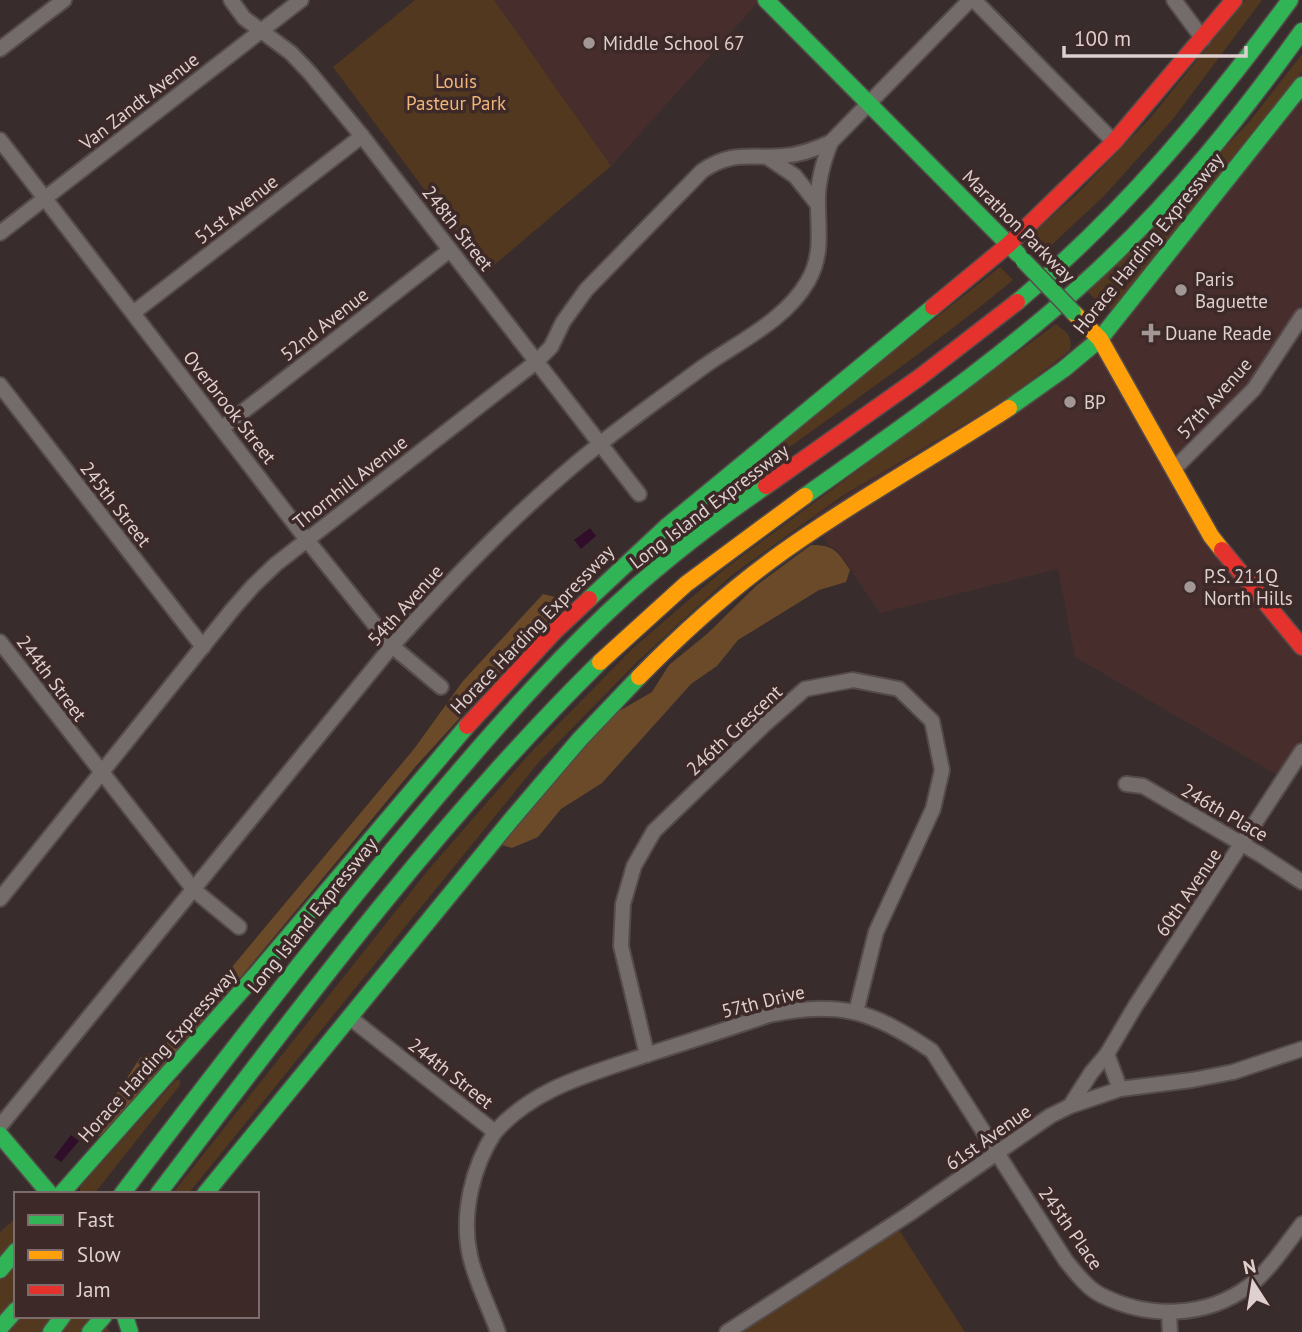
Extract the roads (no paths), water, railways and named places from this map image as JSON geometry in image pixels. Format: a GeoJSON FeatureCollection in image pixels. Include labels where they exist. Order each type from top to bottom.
{"type":"FeatureCollection","features":[{"type":"Feature","properties":{"kind":"main road","name":"Horace Harding Expressway"},"geometry":{"type":"LineString","coordinates":[[63,1192],[251,981],[450,745],[554,632],[666,527],[1008,245],[1114,142],[1234,0]]}},
{"type":"Feature","properties":{"kind":"main road","name":"Long Island Expressway"},"geometry":{"type":"LineString","coordinates":[[124,1192],[361,887],[509,713],[579,640],[641,582],[709,527],[963,346],[1032,290],[1096,231],[1154,171],[1214,102],[1290,0]]}},
{"type":"Feature","properties":{"kind":"main road","name":"Marathon Parkway"},"geometry":{"type":"LineString","coordinates":[[769,1],[1100,339],[1210,536],[1302,647]]}},
{"type":"Feature","properties":{"kind":"main road"},"geometry":{"type":"LineString","coordinates":[[160,1192],[292,1017],[382,906],[540,723],[601,661],[657,608],[723,555],[974,374],[1050,313],[1117,252],[1177,190],[1240,116],[1302,31]]}},
{"type":"Feature","properties":{"kind":"main road","name":"Horace Harding Expressway"},"geometry":{"type":"LineString","coordinates":[[207,1192],[533,792],[626,689],[734,590],[788,549],[1059,374],[1100,339],[1302,85]]}},
{"type":"Feature","properties":{"kind":"main road"},"geometry":{"type":"LineString","coordinates":[[0,1135],[48,1192]]}},
{"type":"Feature","properties":{"kind":"main road"},"geometry":{"type":"LineString","coordinates":[[0,1270],[14,1253]]}},
{"type":"Feature","properties":{"kind":"main road"},"geometry":{"type":"LineString","coordinates":[[0,1328],[14,1312]]}},
{"type":"Feature","properties":{"kind":"main road"},"geometry":{"type":"LineString","coordinates":[[90,1332],[102,1318]]}},
{"type":"Feature","properties":{"kind":"street"},"geometry":{"type":"LineString","coordinates":[[0,49],[64,0]]}},
{"type":"Feature","properties":{"kind":"street","name":"248th Street"},"geometry":{"type":"LineString","coordinates":[[231,0],[244,18],[291,53],[362,136],[639,494]]}},
{"type":"Feature","properties":{"kind":"street","name":"Van Zandt Avenue"},"geometry":{"type":"LineString","coordinates":[[0,233],[301,0]]}},
{"type":"Feature","properties":{"kind":"street"},"geometry":{"type":"LineString","coordinates":[[972,0],[1114,142]]}},
{"type":"Feature","properties":{"kind":"street","name":"Thornhill Avenue"},"geometry":{"type":"LineString","coordinates":[[0,899],[253,586],[307,540],[536,362],[551,347],[563,322],[586,290],[702,171],[717,161],[735,156],[767,157],[801,153],[831,142],[972,0]]}},
{"type":"Feature","properties":{"kind":"street"},"geometry":{"type":"LineString","coordinates":[[1174,0],[1203,39]]}},
{"type":"Feature","properties":{"kind":"street","name":"51st Avenue"},"geometry":{"type":"LineString","coordinates":[[133,313],[362,136]]}},
{"type":"Feature","properties":{"kind":"street","name":"Overbrook Street"},"geometry":{"type":"LineString","coordinates":[[0,140],[307,540],[392,646],[441,687]]}},
{"type":"Feature","properties":{"kind":"street","name":"54th Avenue"},"geometry":{"type":"LineString","coordinates":[[0,1126],[392,646],[438,594],[543,493],[600,444],[791,305],[810,278],[818,256],[820,233],[817,205],[821,171],[831,142]]}},
{"type":"Feature","properties":{"kind":"street"},"geometry":{"type":"LineString","coordinates":[[767,157],[795,176],[817,205]]}},
{"type":"Feature","properties":{"kind":"street","name":"52nd Avenue"},"geometry":{"type":"LineString","coordinates":[[222,428],[450,250]]}},
{"type":"Feature","properties":{"kind":"street","name":"57th Avenue"},"geometry":{"type":"LineString","coordinates":[[1174,469],[1254,389],[1302,316]]}},
{"type":"Feature","properties":{"kind":"street","name":"245th Street"},"geometry":{"type":"LineString","coordinates":[[0,385],[202,647]]}},
{"type":"Feature","properties":{"kind":"street","name":"244th Street"},"geometry":{"type":"LineString","coordinates":[[0,642],[194,890],[239,927]]}},
{"type":"Feature","properties":{"kind":"street","name":"246th Crescent"},"geometry":{"type":"LineString","coordinates":[[647,1055],[621,946],[623,904],[634,866],[654,831],[764,725],[805,690],[853,680],[898,689],[932,721],[942,770],[933,809],[876,932],[856,1012]]}},
{"type":"Feature","properties":{"kind":"street","name":"60th Avenue"},"geometry":{"type":"LineString","coordinates":[[1070,1106],[1107,1054],[1136,1005],[1302,751]]}},
{"type":"Feature","properties":{"kind":"street","name":"246th Place"},"geometry":{"type":"LineString","coordinates":[[1126,784],[1143,786],[1302,882]]}},
{"type":"Feature","properties":{"kind":"street","name":"57th Drive"},"geometry":{"type":"LineString","coordinates":[[495,1132],[521,1108],[570,1080],[769,1015],[801,1008],[831,1007],[856,1012],[899,1028],[932,1051],[999,1154]]}},
{"type":"Feature","properties":{"kind":"street","name":"244th Street"},"geometry":{"type":"LineString","coordinates":[[349,1017],[495,1132],[478,1166],[467,1228],[472,1263],[498,1332]]}},
{"type":"Feature","properties":{"kind":"street","name":"61st Avenue"},"geometry":{"type":"LineString","coordinates":[[727,1332],[999,1154],[1050,1116],[1070,1106],[1120,1089],[1233,1072],[1302,1049]]}},
{"type":"Feature","properties":{"kind":"street"},"geometry":{"type":"LineString","coordinates":[[1107,1054],[1120,1089]]}},
{"type":"Feature","properties":{"kind":"street","name":"245th Place"},"geometry":{"type":"LineString","coordinates":[[999,1154],[1066,1261],[1099,1295],[1129,1306],[1169,1313],[1213,1307],[1251,1285],[1302,1224]]}},
{"type":"Feature","properties":{"kind":"street"},"geometry":{"type":"LineString","coordinates":[[1169,1313],[1170,1332]]}},
{"type":"Feature","properties":{"kind":"place","name":"Middle School 67"},"geometry":{"type":"Point","coordinates":[589,43]}},
{"type":"Feature","properties":{"kind":"place","name":"Paris Baguette"},"geometry":{"type":"Point","coordinates":[1181,290]}},
{"type":"Feature","properties":{"kind":"place","name":"Duane Reade"},"geometry":{"type":"Point","coordinates":[1151,333]}},
{"type":"Feature","properties":{"kind":"place","name":"BP"},"geometry":{"type":"Point","coordinates":[1070,402]}},
{"type":"Feature","properties":{"kind":"place","name":"P.S. 211Q North Hills"},"geometry":{"type":"Point","coordinates":[1190,587]}},
{"type":"Feature","properties":{"kind":"park label","name":"Louis Pasteur Park"},"geometry":{"type":"Point","coordinates":[456,92]}}]}
